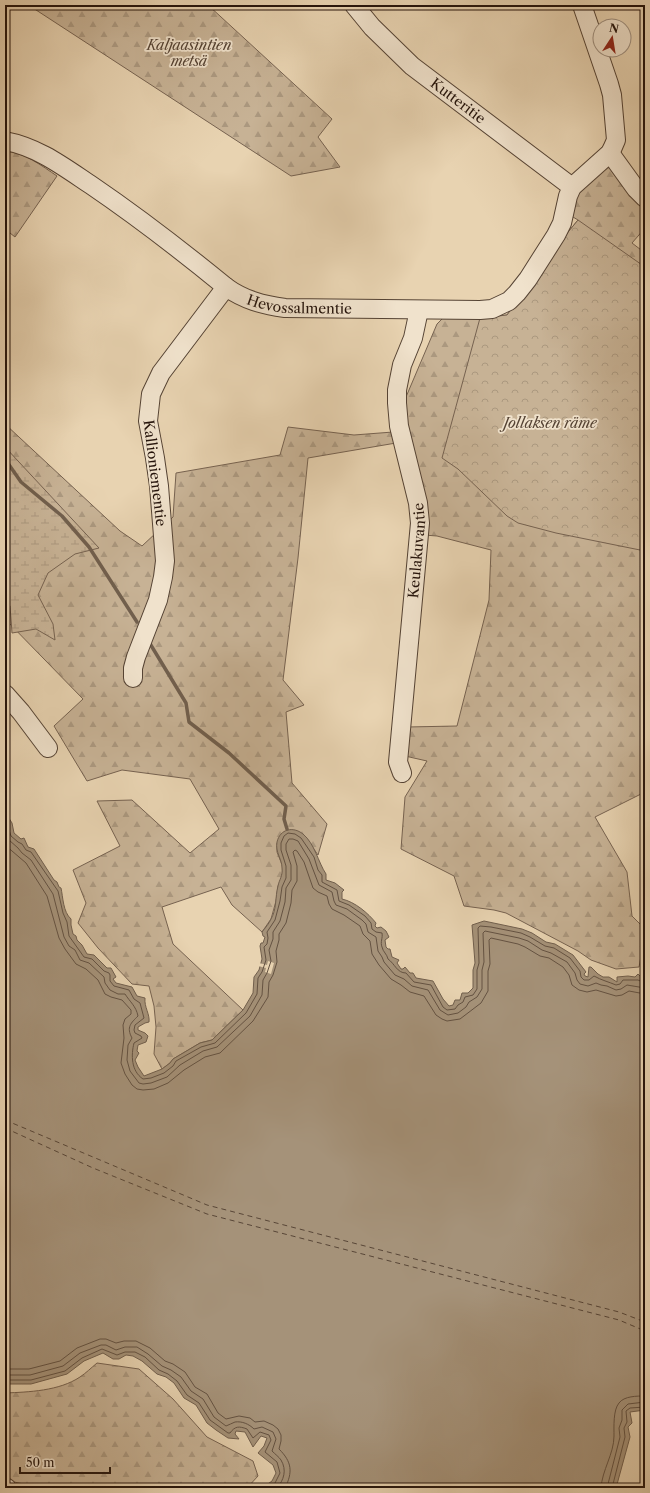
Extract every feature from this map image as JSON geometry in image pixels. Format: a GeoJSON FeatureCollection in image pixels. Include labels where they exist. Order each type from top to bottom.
{"type":"FeatureCollection","features":[{"type":"Feature","properties":{"kind":"street","name":"Kutteritie"},"geometry":{"type":"LineString","coordinates":[[354,5],[372,27],[412,66],[572,187]]}},
{"type":"Feature","properties":{"kind":"street"},"geometry":{"type":"LineString","coordinates":[[572,187],[610,154],[616,140],[612,95],[603,64],[582,5]]}},
{"type":"Feature","properties":{"kind":"street","name":"Hevossalmentie"},"geometry":{"type":"LineString","coordinates":[[5,141],[32,148],[60,164],[146,223],[236,294],[250,301],[264,305],[285,308],[486,310],[500,306],[509,301],[517,293],[528,279],[556,235],[562,223],[568,196],[572,187]]}},
{"type":"Feature","properties":{"kind":"street"},"geometry":{"type":"LineString","coordinates":[[610,154],[636,189],[645,198]]}},
{"type":"Feature","properties":{"kind":"street","name":"Kallioniementie"},"geometry":{"type":"LineString","coordinates":[[133,678],[133,668],[136,657],[158,600],[165,561],[155,458],[148,421],[151,394],[161,373],[226,287]]}},
{"type":"Feature","properties":{"kind":"street","name":"Keulakuvantie"},"geometry":{"type":"LineString","coordinates":[[402,773],[398,762],[420,523],[418,502],[399,426],[397,397],[402,365],[413,338],[418,310]]}},
{"type":"Feature","properties":{"kind":"street"},"geometry":{"type":"LineString","coordinates":[[5,694],[48,748]]}},
{"type":"Feature","properties":{"kind":"green space","name":"Kaljaasintien metsä"},"geometry":{"type":"Polygon","coordinates":[[[33,5],[208,5],[332,119],[318,137],[340,167],[291,176],[33,8],[33,5]]]}},
{"type":"Feature","properties":{"kind":"green space"},"geometry":{"type":"Polygon","coordinates":[[[5,151],[26,157],[57,176],[15,237],[5,229],[5,151]]]}},
{"type":"Feature","properties":{"kind":"green space"},"geometry":{"type":"Polygon","coordinates":[[[604,167],[611,168],[645,204],[645,228],[632,243],[645,253],[645,792],[595,817],[627,872],[632,916],[645,929],[645,935],[639,967],[616,969],[591,960],[578,951],[506,913],[464,906],[454,876],[401,849],[405,797],[427,761],[405,756],[407,727],[457,726],[489,600],[491,550],[437,536],[424,535],[403,404],[437,324],[445,316],[480,318],[507,315],[578,220],[568,214],[577,192],[604,167]]]}},
{"type":"Feature","properties":{"kind":"green space","name":"Jollaksen räme"},"geometry":{"type":"Polygon","coordinates":[[[578,220],[645,267],[645,551],[556,533],[518,523],[507,516],[458,469],[442,458],[480,318],[507,315],[578,220]]]}},
{"type":"Feature","properties":{"kind":"green space"},"geometry":{"type":"Polygon","coordinates":[[[5,424],[120,531],[142,546],[173,517],[176,473],[280,455],[288,427],[354,435],[393,432],[396,443],[308,458],[298,558],[283,680],[304,705],[286,712],[292,783],[327,824],[318,855],[304,835],[277,843],[277,852],[283,867],[282,878],[278,886],[271,919],[262,932],[232,905],[221,887],[162,907],[173,944],[243,1010],[212,1040],[200,1043],[173,1059],[162,1069],[154,1054],[156,1027],[154,1006],[149,986],[132,984],[98,948],[78,923],[86,903],[73,870],[120,846],[97,801],[132,800],[190,853],[219,829],[190,779],[122,770],[87,781],[54,726],[83,699],[5,619],[5,424]]]}},
{"type":"Feature","properties":{"kind":"green space"},"geometry":{"type":"Polygon","coordinates":[[[5,447],[99,548],[75,554],[48,573],[38,595],[53,624],[55,640],[36,629],[12,633],[10,606],[5,600],[5,447]]]}},
{"type":"Feature","properties":{"kind":"green space"},"geometry":{"type":"Polygon","coordinates":[[[97,1363],[139,1369],[173,1399],[207,1437],[253,1461],[258,1476],[247,1488],[42,1488],[5,1480],[5,1393],[44,1390],[63,1385],[80,1377],[97,1363]]]}},
{"type":"Feature","properties":{"kind":"water"},"geometry":{"type":"Polygon","coordinates":[[[5,812],[12,823],[14,833],[21,839],[24,838],[28,847],[34,849],[54,880],[61,888],[66,912],[71,919],[73,934],[76,936],[77,940],[87,954],[94,955],[107,968],[111,968],[116,977],[113,979],[116,983],[132,987],[137,996],[145,998],[149,1022],[138,1027],[138,1030],[148,1036],[146,1042],[138,1045],[137,1051],[139,1053],[135,1060],[144,1076],[162,1069],[173,1059],[200,1043],[212,1040],[243,1010],[253,993],[254,977],[259,970],[262,959],[260,946],[265,937],[263,936],[262,932],[273,915],[278,884],[282,873],[282,865],[277,849],[277,842],[281,834],[287,830],[295,830],[303,834],[311,843],[326,874],[326,880],[335,883],[344,890],[342,892],[342,899],[347,900],[361,908],[376,923],[375,926],[377,928],[381,927],[386,931],[389,937],[385,940],[386,947],[390,949],[392,957],[399,960],[397,963],[401,969],[405,967],[410,973],[413,973],[416,978],[433,981],[443,999],[449,1006],[453,1005],[455,1000],[460,1000],[462,993],[468,993],[473,988],[473,970],[475,963],[472,925],[484,921],[522,929],[532,933],[546,942],[555,944],[573,955],[586,972],[584,974],[585,976],[588,977],[589,967],[591,967],[603,977],[609,977],[617,982],[617,977],[635,977],[638,974],[645,981],[645,1410],[630,1412],[632,1423],[628,1427],[630,1437],[616,1488],[262,1488],[272,1481],[276,1473],[273,1465],[258,1453],[264,1446],[267,1438],[261,1436],[253,1447],[245,1432],[236,1431],[235,1434],[239,1439],[228,1438],[207,1423],[196,1405],[184,1398],[174,1383],[166,1377],[157,1374],[142,1361],[133,1356],[126,1355],[119,1359],[113,1359],[103,1353],[84,1361],[67,1374],[31,1384],[5,1384],[5,812]]]}},
{"type":"Feature","properties":{"kind":"pier"},"geometry":{"type":"Polygon","coordinates":[[[268,961],[274,963],[271,974],[265,972],[266,968],[258,966],[259,963],[267,965],[268,961]]]}},
{"type":"Feature","properties":{"kind":"waterway"},"geometry":{"type":"LineString","coordinates":[[5,459],[21,482],[62,516],[89,547],[137,622]]}},
{"type":"Feature","properties":{"kind":"waterway"},"geometry":{"type":"LineString","coordinates":[[149,642],[186,703],[189,722],[229,753],[286,806],[284,819],[287,829]]}},
{"type":"Feature","properties":{"kind":"ferry route"},"geometry":{"type":"LineString","coordinates":[[5,1120],[207,1205],[619,1312],[645,1322]]}},
{"type":"Feature","properties":{"kind":"ferry route"},"geometry":{"type":"LineString","coordinates":[[5,1128],[93,1168],[207,1214],[619,1320],[645,1331]]}}]}
